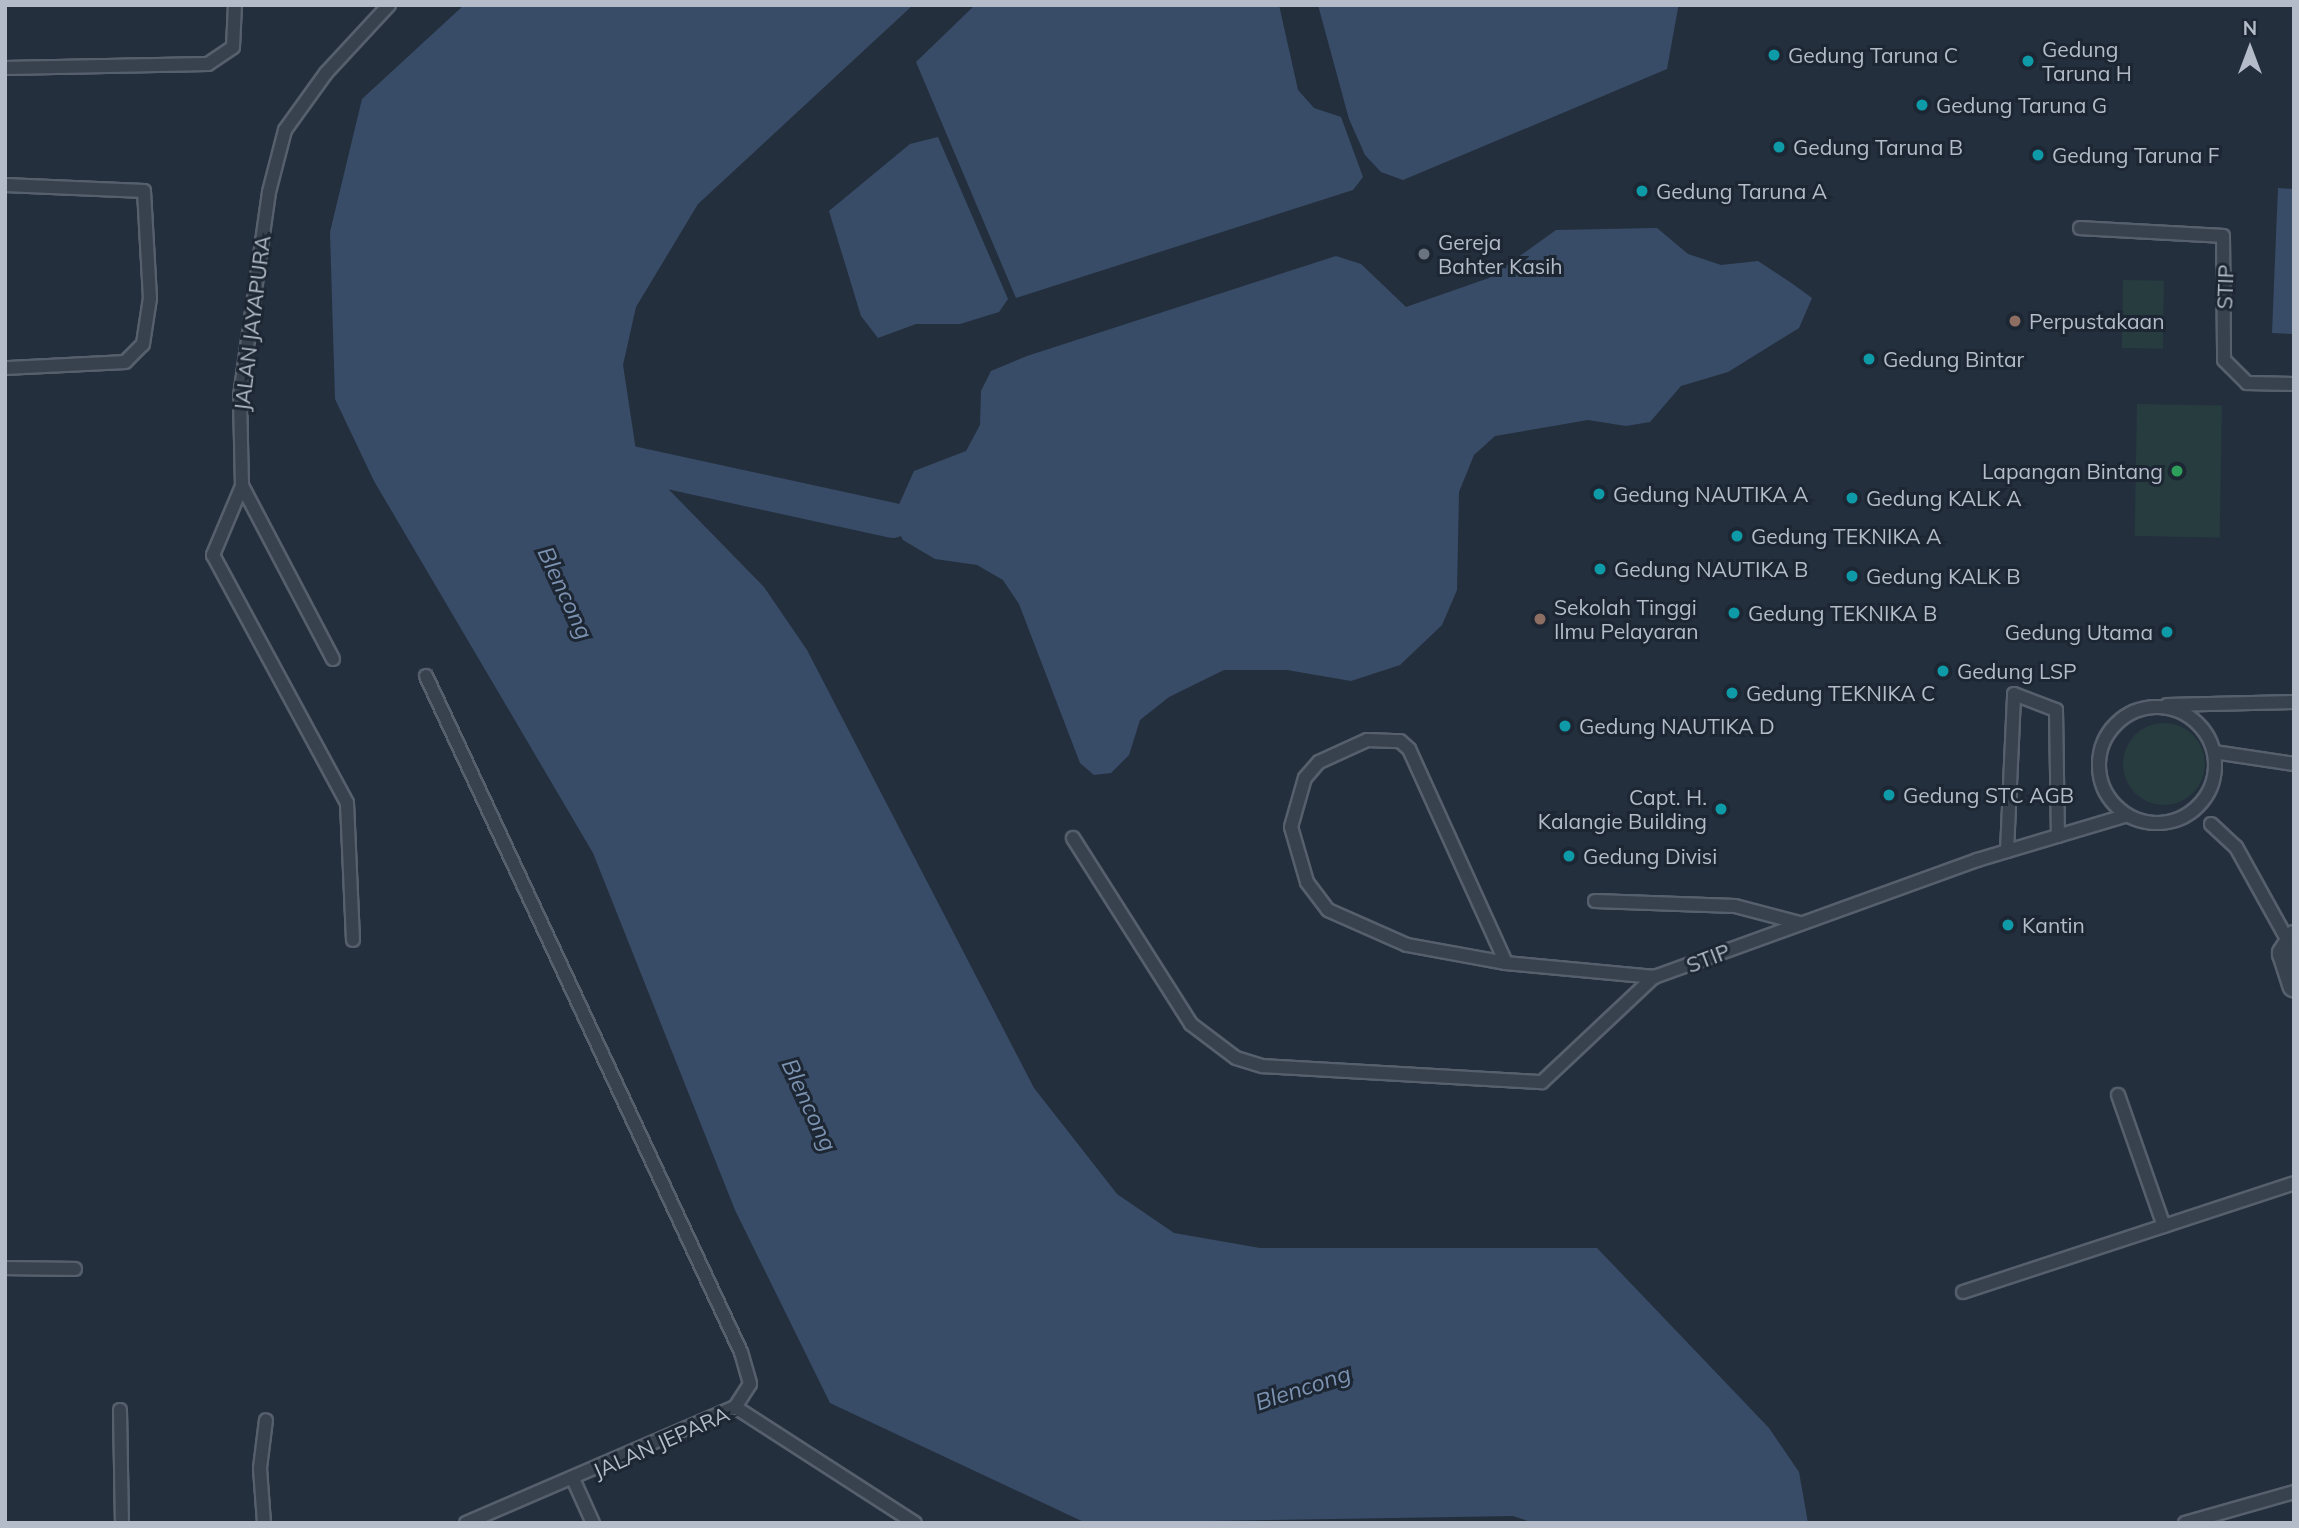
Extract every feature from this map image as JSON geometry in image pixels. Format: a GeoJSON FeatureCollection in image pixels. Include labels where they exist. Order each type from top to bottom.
{"type":"FeatureCollection","features":[{"type":"Feature","properties":{"kind":"street"},"geometry":{"type":"LineString","coordinates":[[2291,939],[2284,953],[2294,984]]}},
{"type":"Feature","properties":{"kind":"lane"},"geometry":{"type":"LineString","coordinates":[[5,68],[208,64],[233,47],[234,5]]}},
{"type":"Feature","properties":{"kind":"lane","name":"JALAN JAYAPURA"},"geometry":{"type":"LineString","coordinates":[[334,659],[242,486],[240,396],[269,192],[285,130],[326,72],[389,5]]}},
{"type":"Feature","properties":{"kind":"lane"},"geometry":{"type":"LineString","coordinates":[[5,185],[145,191],[150,298],[143,344],[125,362],[5,368]]}},
{"type":"Feature","properties":{"kind":"lane","name":"STIP"},"geometry":{"type":"LineString","coordinates":[[2080,228],[2223,236],[2224,360],[2247,383],[2294,384]]}},
{"type":"Feature","properties":{"kind":"lane"},"geometry":{"type":"LineString","coordinates":[[242,486],[213,555],[347,803],[353,940]]}},
{"type":"Feature","properties":{"kind":"lane"},"geometry":{"type":"LineString","coordinates":[[426,676],[741,1352],[750,1384],[736,1407]]}},
{"type":"Feature","properties":{"kind":"lane"},"geometry":{"type":"LineString","coordinates":[[2007,851],[2014,694],[2056,710],[2058,836]]}},
{"type":"Feature","properties":{"kind":"lane"},"geometry":{"type":"LineString","coordinates":[[2291,939],[2235,848],[2201,819],[2170,823],[2125,816],[2099,779],[2106,735],[2122,718],[2167,705],[2294,702]]}},
{"type":"Feature","properties":{"kind":"lane"},"geometry":{"type":"LineString","coordinates":[[2167,705],[2205,732],[2214,752],[2211,786],[2201,819]]}},
{"type":"Feature","properties":{"kind":"lane","name":"STIP"},"geometry":{"type":"LineString","coordinates":[[1506,963],[1409,749],[1400,741],[1367,740],[1318,762],[1294,808],[1298,863],[1328,910],[1365,930],[1407,945],[1506,963],[1654,976],[2007,851],[2125,816]]}},
{"type":"Feature","properties":{"kind":"lane"},"geometry":{"type":"LineString","coordinates":[[2214,752],[2294,764]]}},
{"type":"Feature","properties":{"kind":"lane"},"geometry":{"type":"LineString","coordinates":[[1073,838],[1184,1016],[1236,1058],[1263,1066],[1542,1082],[1654,976]]}},
{"type":"Feature","properties":{"kind":"lane"},"geometry":{"type":"LineString","coordinates":[[1595,901],[1735,906],[1800,923]]}},
{"type":"Feature","properties":{"kind":"lane"},"geometry":{"type":"LineString","coordinates":[[2118,1095],[2164,1226]]}},
{"type":"Feature","properties":{"kind":"lane"},"geometry":{"type":"LineString","coordinates":[[1963,1292],[2294,1183]]}},
{"type":"Feature","properties":{"kind":"lane"},"geometry":{"type":"LineString","coordinates":[[5,1268],[75,1269]]}},
{"type":"Feature","properties":{"kind":"lane","name":"JALAN JEPARA"},"geometry":{"type":"LineString","coordinates":[[466,1523],[574,1480],[736,1407],[915,1523]]}},
{"type":"Feature","properties":{"kind":"lane"},"geometry":{"type":"LineString","coordinates":[[120,1410],[122,1523]]}},
{"type":"Feature","properties":{"kind":"lane"},"geometry":{"type":"LineString","coordinates":[[264,1523],[260,1468],[266,1420]]}},
{"type":"Feature","properties":{"kind":"lane"},"geometry":{"type":"LineString","coordinates":[[574,1480],[593,1523]]}},
{"type":"Feature","properties":{"kind":"lane"},"geometry":{"type":"LineString","coordinates":[[2185,1523],[2294,1492]]}},
{"type":"Feature","properties":{"kind":"green space"},"geometry":{"type":"Polygon","coordinates":[[[2123,280],[2164,281],[2163,349],[2122,348],[2123,280]]]}},
{"type":"Feature","properties":{"kind":"green space","name":"Lapangan Bintang"},"geometry":{"type":"Polygon","coordinates":[[[2137,404],[2222,405],[2220,537],[2135,536],[2137,404]]]}},
{"type":"Feature","properties":{"kind":"green space"},"geometry":{"type":"Polygon","coordinates":[[[2156,723],[2172,723],[2187,730],[2198,741],[2205,756],[2202,780],[2193,793],[2172,805],[2156,805],[2141,798],[2130,787],[2123,772],[2123,756],[2130,741],[2141,730],[2156,723]]]}},
{"type":"Feature","properties":{"kind":"water","name":"Blencong"},"geometry":{"type":"Polygon","coordinates":[[[464,5],[913,5],[698,204],[636,307],[623,365],[637,457],[764,587],[807,650],[1034,1088],[1117,1194],[1174,1233],[1260,1248],[1597,1248],[1769,1428],[1799,1472],[1808,1523],[1534,1523],[1513,1516],[1086,1523],[830,1403],[735,1210],[593,853],[374,481],[335,399],[330,232],[362,99],[464,5]]]}},
{"type":"Feature","properties":{"kind":"water"},"geometry":{"type":"Polygon","coordinates":[[[975,5],[1279,5],[1298,90],[1314,108],[1341,117],[1363,177],[1353,190],[1016,298],[916,62],[975,5]]]}},
{"type":"Feature","properties":{"kind":"water"},"geometry":{"type":"Polygon","coordinates":[[[1318,5],[1678,5],[1678,8],[1667,69],[1403,180],[1381,172],[1365,155],[1349,119],[1318,5]]]}},
{"type":"Feature","properties":{"kind":"water"},"geometry":{"type":"Polygon","coordinates":[[[938,137],[1008,299],[999,312],[960,324],[916,324],[878,338],[861,316],[829,211],[910,144],[938,137]]]}},
{"type":"Feature","properties":{"kind":"water"},"geometry":{"type":"Polygon","coordinates":[[[2278,188],[2294,189],[2294,334],[2272,333],[2278,188]]]}},
{"type":"Feature","properties":{"kind":"water"},"geometry":{"type":"Polygon","coordinates":[[[1657,228],[1688,254],[1721,265],[1758,261],[1790,282],[1812,298],[1799,328],[1728,372],[1681,386],[1650,422],[1626,426],[1588,420],[1495,436],[1474,455],[1459,492],[1457,590],[1442,625],[1400,665],[1351,681],[1287,670],[1224,670],[1169,697],[1140,720],[1129,755],[1111,773],[1094,775],[1080,763],[1019,604],[1003,580],[977,565],[935,559],[903,540],[892,520],[914,471],[966,451],[980,425],[981,391],[991,371],[1027,356],[1336,256],[1361,264],[1406,307],[1489,278],[1556,230],[1657,228]]]}},
{"type":"Feature","properties":{"kind":"waterway"},"geometry":{"type":"LineString","coordinates":[[599,456],[892,520]]}},
{"type":"Feature","properties":{"kind":"place","name":"Gedung Taruna C"},"geometry":{"type":"Point","coordinates":[1774,55]}},
{"type":"Feature","properties":{"kind":"place","name":"Gedung Taruna H"},"geometry":{"type":"Point","coordinates":[2028,61]}},
{"type":"Feature","properties":{"kind":"place","name":"Gedung Taruna G"},"geometry":{"type":"Point","coordinates":[1922,105]}},
{"type":"Feature","properties":{"kind":"place","name":"Gedung Taruna B"},"geometry":{"type":"Point","coordinates":[1779,147]}},
{"type":"Feature","properties":{"kind":"place","name":"Gedung Taruna F"},"geometry":{"type":"Point","coordinates":[2038,155]}},
{"type":"Feature","properties":{"kind":"place","name":"Gedung Taruna A"},"geometry":{"type":"Point","coordinates":[1642,191]}},
{"type":"Feature","properties":{"kind":"place","name":"Gereja Bahter Kasih"},"geometry":{"type":"Point","coordinates":[1424,254]}},
{"type":"Feature","properties":{"kind":"place","name":"Perpustakaan"},"geometry":{"type":"Point","coordinates":[2015,321]}},
{"type":"Feature","properties":{"kind":"place","name":"Gedung Bintar"},"geometry":{"type":"Point","coordinates":[1869,359]}},
{"type":"Feature","properties":{"kind":"place","name":"Lapangan Bintang"},"geometry":{"type":"Point","coordinates":[2177,471]}},
{"type":"Feature","properties":{"kind":"place","name":"Gedung NAUTIKA A"},"geometry":{"type":"Point","coordinates":[1599,494]}},
{"type":"Feature","properties":{"kind":"place","name":"Gedung KALK A"},"geometry":{"type":"Point","coordinates":[1852,498]}},
{"type":"Feature","properties":{"kind":"place","name":"Gedung TEKNIKA A"},"geometry":{"type":"Point","coordinates":[1737,536]}},
{"type":"Feature","properties":{"kind":"place","name":"Gedung NAUTIKA B"},"geometry":{"type":"Point","coordinates":[1600,569]}},
{"type":"Feature","properties":{"kind":"place","name":"Gedung KALK B"},"geometry":{"type":"Point","coordinates":[1852,576]}},
{"type":"Feature","properties":{"kind":"place","name":"Gedung TEKNIKA B"},"geometry":{"type":"Point","coordinates":[1734,613]}},
{"type":"Feature","properties":{"kind":"place","name":"Sekolah Tinggi Ilmu Pelayaran"},"geometry":{"type":"Point","coordinates":[1540,619]}},
{"type":"Feature","properties":{"kind":"place","name":"Gedung Utama"},"geometry":{"type":"Point","coordinates":[2167,632]}},
{"type":"Feature","properties":{"kind":"place","name":"Gedung LSP"},"geometry":{"type":"Point","coordinates":[1943,671]}},
{"type":"Feature","properties":{"kind":"place","name":"Gedung TEKNIKA C"},"geometry":{"type":"Point","coordinates":[1732,693]}},
{"type":"Feature","properties":{"kind":"place","name":"Gedung NAUTIKA D"},"geometry":{"type":"Point","coordinates":[1565,726]}},
{"type":"Feature","properties":{"kind":"place","name":"Gedung STC AGB"},"geometry":{"type":"Point","coordinates":[1889,795]}},
{"type":"Feature","properties":{"kind":"place","name":"Capt. H. Kalangie Building"},"geometry":{"type":"Point","coordinates":[1721,809]}},
{"type":"Feature","properties":{"kind":"place","name":"Gedung Divisi"},"geometry":{"type":"Point","coordinates":[1569,856]}},
{"type":"Feature","properties":{"kind":"place","name":"Kantin"},"geometry":{"type":"Point","coordinates":[2008,925]}}]}
